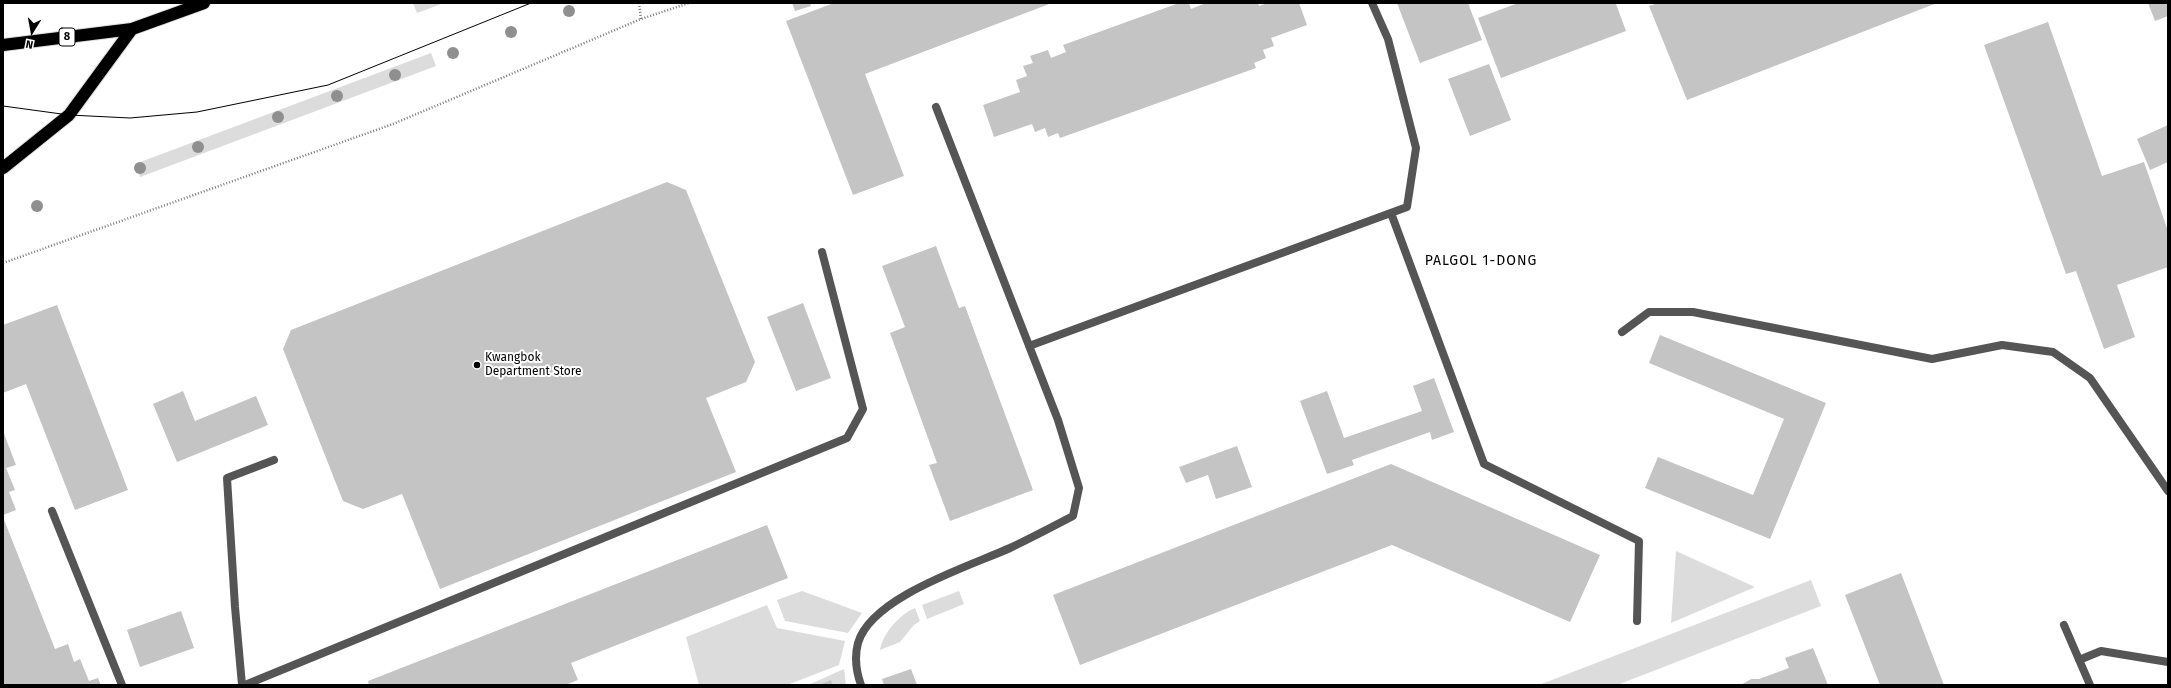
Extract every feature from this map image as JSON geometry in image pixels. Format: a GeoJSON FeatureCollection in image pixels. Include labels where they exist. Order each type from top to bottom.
{"type":"FeatureCollection","features":[{"type":"Feature","properties":{"kind":"highway","name":"8"},"geometry":{"type":"LineString","coordinates":[[3,44],[132,28],[204,3]]}},
{"type":"Feature","properties":{"kind":"highway"},"geometry":{"type":"LineString","coordinates":[[3,168],[69,115],[132,28]]}},
{"type":"Feature","properties":{"kind":"street"},"geometry":{"type":"LineString","coordinates":[[1030,346],[1407,207],[1416,148],[1388,40],[1372,3]]}},
{"type":"Feature","properties":{"kind":"street"},"geometry":{"type":"LineString","coordinates":[[860,685],[855,666],[858,642],[868,625],[895,601],[924,585],[1010,548],[1073,516],[1079,488],[1058,420],[936,107]]}},
{"type":"Feature","properties":{"kind":"street"},"geometry":{"type":"LineString","coordinates":[[1391,213],[1484,464],[1639,541],[1637,621]]}},
{"type":"Feature","properties":{"kind":"street"},"geometry":{"type":"LineString","coordinates":[[274,460],[227,478],[235,607],[244,685],[847,438],[863,410],[822,252]]}},
{"type":"Feature","properties":{"kind":"street"},"geometry":{"type":"LineString","coordinates":[[1622,332],[1649,312],[1693,312],[1932,359],[2002,345],[2053,352],[2090,378],[2168,491]]}},
{"type":"Feature","properties":{"kind":"street"},"geometry":{"type":"LineString","coordinates":[[52,511],[122,685]]}},
{"type":"Feature","properties":{"kind":"street"},"geometry":{"type":"LineString","coordinates":[[2064,625],[2090,685]]}},
{"type":"Feature","properties":{"kind":"street"},"geometry":{"type":"LineString","coordinates":[[2079,660],[2101,651],[2168,662]]}},
{"type":"Feature","properties":{"kind":"path"},"geometry":{"type":"LineString","coordinates":[[639,3],[641,19]]}},
{"type":"Feature","properties":{"kind":"path"},"geometry":{"type":"LineString","coordinates":[[3,263],[394,124],[641,19],[689,3]]}},
{"type":"Feature","properties":{"kind":"shaded area"},"geometry":{"type":"Polygon","coordinates":[[[413,3],[444,3],[417,13],[413,3]]]}},
{"type":"Feature","properties":{"kind":"shaded area"},"geometry":{"type":"Polygon","coordinates":[[[431,53],[436,66],[140,177],[135,164],[431,53]]]}},
{"type":"Feature","properties":{"kind":"shaded area"},"geometry":{"type":"Polygon","coordinates":[[[1676,551],[1755,587],[1671,623],[1676,551]]]}},
{"type":"Feature","properties":{"kind":"shaded area"},"geometry":{"type":"Polygon","coordinates":[[[1811,580],[1821,606],[1617,685],[1539,685],[1811,580]]]}},
{"type":"Feature","properties":{"kind":"shaded area"},"geometry":{"type":"Polygon","coordinates":[[[802,591],[862,613],[848,633],[785,621],[777,600],[802,591]]]}},
{"type":"Feature","properties":{"kind":"shaded area"},"geometry":{"type":"Polygon","coordinates":[[[959,591],[964,604],[927,619],[922,605],[959,591]]]}},
{"type":"Feature","properties":{"kind":"shaded area"},"geometry":{"type":"Polygon","coordinates":[[[767,605],[777,628],[845,641],[839,665],[787,685],[699,685],[686,637],[767,605]]]}},
{"type":"Feature","properties":{"kind":"shaded area"},"geometry":{"type":"Polygon","coordinates":[[[915,608],[920,621],[914,625],[900,642],[880,650],[888,631],[898,619],[915,608]]]}},
{"type":"Feature","properties":{"kind":"shaded area"},"geometry":{"type":"Polygon","coordinates":[[[844,669],[846,685],[808,685],[844,669]]]}},
{"type":"Feature","properties":{"kind":"building"},"geometry":{"type":"Polygon","coordinates":[[[792,3],[810,3],[811,6],[795,11],[792,3]]]}},
{"type":"Feature","properties":{"kind":"building"},"geometry":{"type":"Polygon","coordinates":[[[834,3],[1052,3],[865,74],[904,176],[853,195],[786,21],[834,3]]]}},
{"type":"Feature","properties":{"kind":"building"},"geometry":{"type":"Polygon","coordinates":[[[1179,3],[1189,3],[1191,9],[1206,3],[1258,3],[1259,6],[1267,3],[1299,3],[1307,25],[1271,38],[1274,46],[1263,50],[1266,58],[1254,63],[1256,68],[1060,138],[1058,133],[1048,137],[1045,128],[1035,132],[1032,124],[994,137],[983,105],[1020,92],[1016,80],[1027,76],[1023,66],[1033,63],[1030,56],[1048,50],[1051,58],[1066,52],[1063,45],[1179,3]]]}},
{"type":"Feature","properties":{"kind":"building"},"geometry":{"type":"Polygon","coordinates":[[[1397,3],[1468,3],[1482,40],[1420,63],[1397,3]]]}},
{"type":"Feature","properties":{"kind":"building"},"geometry":{"type":"Polygon","coordinates":[[[1518,3],[1619,3],[1616,4],[1626,31],[1501,78],[1478,18],[1518,3]]]}},
{"type":"Feature","properties":{"kind":"building"},"geometry":{"type":"Polygon","coordinates":[[[1658,3],[1937,3],[1687,100],[1649,6],[1658,3]]]}},
{"type":"Feature","properties":{"kind":"building"},"geometry":{"type":"Polygon","coordinates":[[[2148,3],[2168,3],[2168,16],[2155,21],[2148,3]]]}},
{"type":"Feature","properties":{"kind":"building"},"geometry":{"type":"Polygon","coordinates":[[[2048,22],[2102,176],[2144,162],[2168,231],[2168,267],[2117,285],[2135,337],[2104,349],[2076,271],[2066,274],[1984,45],[2048,22]]]}},
{"type":"Feature","properties":{"kind":"building"},"geometry":{"type":"Polygon","coordinates":[[[1489,64],[1511,120],[1470,136],[1448,79],[1489,64]]]}},
{"type":"Feature","properties":{"kind":"building"},"geometry":{"type":"Polygon","coordinates":[[[2168,125],[2168,162],[2150,170],[2137,139],[2168,125]]]}},
{"type":"Feature","properties":{"kind":"building"},"geometry":{"type":"Polygon","coordinates":[[[667,182],[686,190],[755,362],[746,382],[706,398],[736,472],[440,589],[402,494],[363,509],[343,501],[283,349],[291,330],[667,182]]]}},
{"type":"Feature","properties":{"kind":"building"},"geometry":{"type":"Polygon","coordinates":[[[936,246],[959,308],[965,306],[1033,490],[950,521],[929,465],[937,463],[890,333],[905,327],[882,266],[936,246]]]}},
{"type":"Feature","properties":{"kind":"building"},"geometry":{"type":"Polygon","coordinates":[[[803,303],[831,378],[796,391],[767,317],[803,303]]]}},
{"type":"Feature","properties":{"kind":"building"},"geometry":{"type":"Polygon","coordinates":[[[57,305],[128,490],[75,510],[26,384],[3,393],[3,325],[57,305]]]}},
{"type":"Feature","properties":{"kind":"building"},"geometry":{"type":"Polygon","coordinates":[[[1660,335],[1826,403],[1770,539],[1645,488],[1658,457],[1753,495],[1784,419],[1649,363],[1660,335]]]}},
{"type":"Feature","properties":{"kind":"building"},"geometry":{"type":"Polygon","coordinates":[[[1434,378],[1454,432],[1432,440],[1430,432],[1352,460],[1354,465],[1327,474],[1300,401],[1327,391],[1344,438],[1422,411],[1413,386],[1434,378]]]}},
{"type":"Feature","properties":{"kind":"building"},"geometry":{"type":"Polygon","coordinates":[[[183,391],[195,421],[256,396],[268,425],[177,462],[153,404],[183,391]]]}},
{"type":"Feature","properties":{"kind":"building"},"geometry":{"type":"Polygon","coordinates":[[[3,431],[16,465],[6,468],[15,490],[9,492],[16,510],[3,515],[3,431]]]}},
{"type":"Feature","properties":{"kind":"building"},"geometry":{"type":"Polygon","coordinates":[[[1237,446],[1252,487],[1216,499],[1208,475],[1186,483],[1179,467],[1237,446]]]}},
{"type":"Feature","properties":{"kind":"building"},"geometry":{"type":"Polygon","coordinates":[[[1391,464],[1600,555],[1570,622],[1392,545],[1080,665],[1053,595],[1391,464]]]}},
{"type":"Feature","properties":{"kind":"building"},"geometry":{"type":"Polygon","coordinates":[[[3,517],[55,649],[68,644],[74,662],[80,659],[89,681],[98,678],[101,685],[3,685],[3,517]]]}},
{"type":"Feature","properties":{"kind":"building"},"geometry":{"type":"Polygon","coordinates":[[[767,525],[788,578],[571,663],[578,680],[565,685],[369,685],[368,681],[767,525]]]}},
{"type":"Feature","properties":{"kind":"building"},"geometry":{"type":"Polygon","coordinates":[[[1901,573],[1944,685],[1880,685],[1845,595],[1901,573]]]}},
{"type":"Feature","properties":{"kind":"building"},"geometry":{"type":"Polygon","coordinates":[[[181,611],[194,648],[140,667],[127,630],[181,611]]]}},
{"type":"Feature","properties":{"kind":"building"},"geometry":{"type":"Polygon","coordinates":[[[1813,648],[1828,685],[1741,685],[1751,679],[1759,679],[1789,668],[1785,658],[1813,648]]]}},
{"type":"Feature","properties":{"kind":"building"},"geometry":{"type":"Polygon","coordinates":[[[911,669],[917,685],[884,685],[882,679],[911,669]]]}},
{"type":"Feature","properties":{"kind":"building"},"geometry":{"type":"Polygon","coordinates":[[[831,680],[833,685],[819,685],[831,680]]]}},
{"type":"Feature","properties":{"kind":"tram line"},"geometry":{"type":"LineString","coordinates":[[3,106],[69,115],[130,118],[197,112],[328,85],[531,3]]}},
{"type":"Feature","properties":{"kind":"place","name":"Kwangbok Department Store"},"geometry":{"type":"Point","coordinates":[477,365]}},
{"type":"Feature","properties":{"kind":"district","name":"PALGOL 1-DONG"},"geometry":{"type":"Point","coordinates":[1481,261]}}]}
